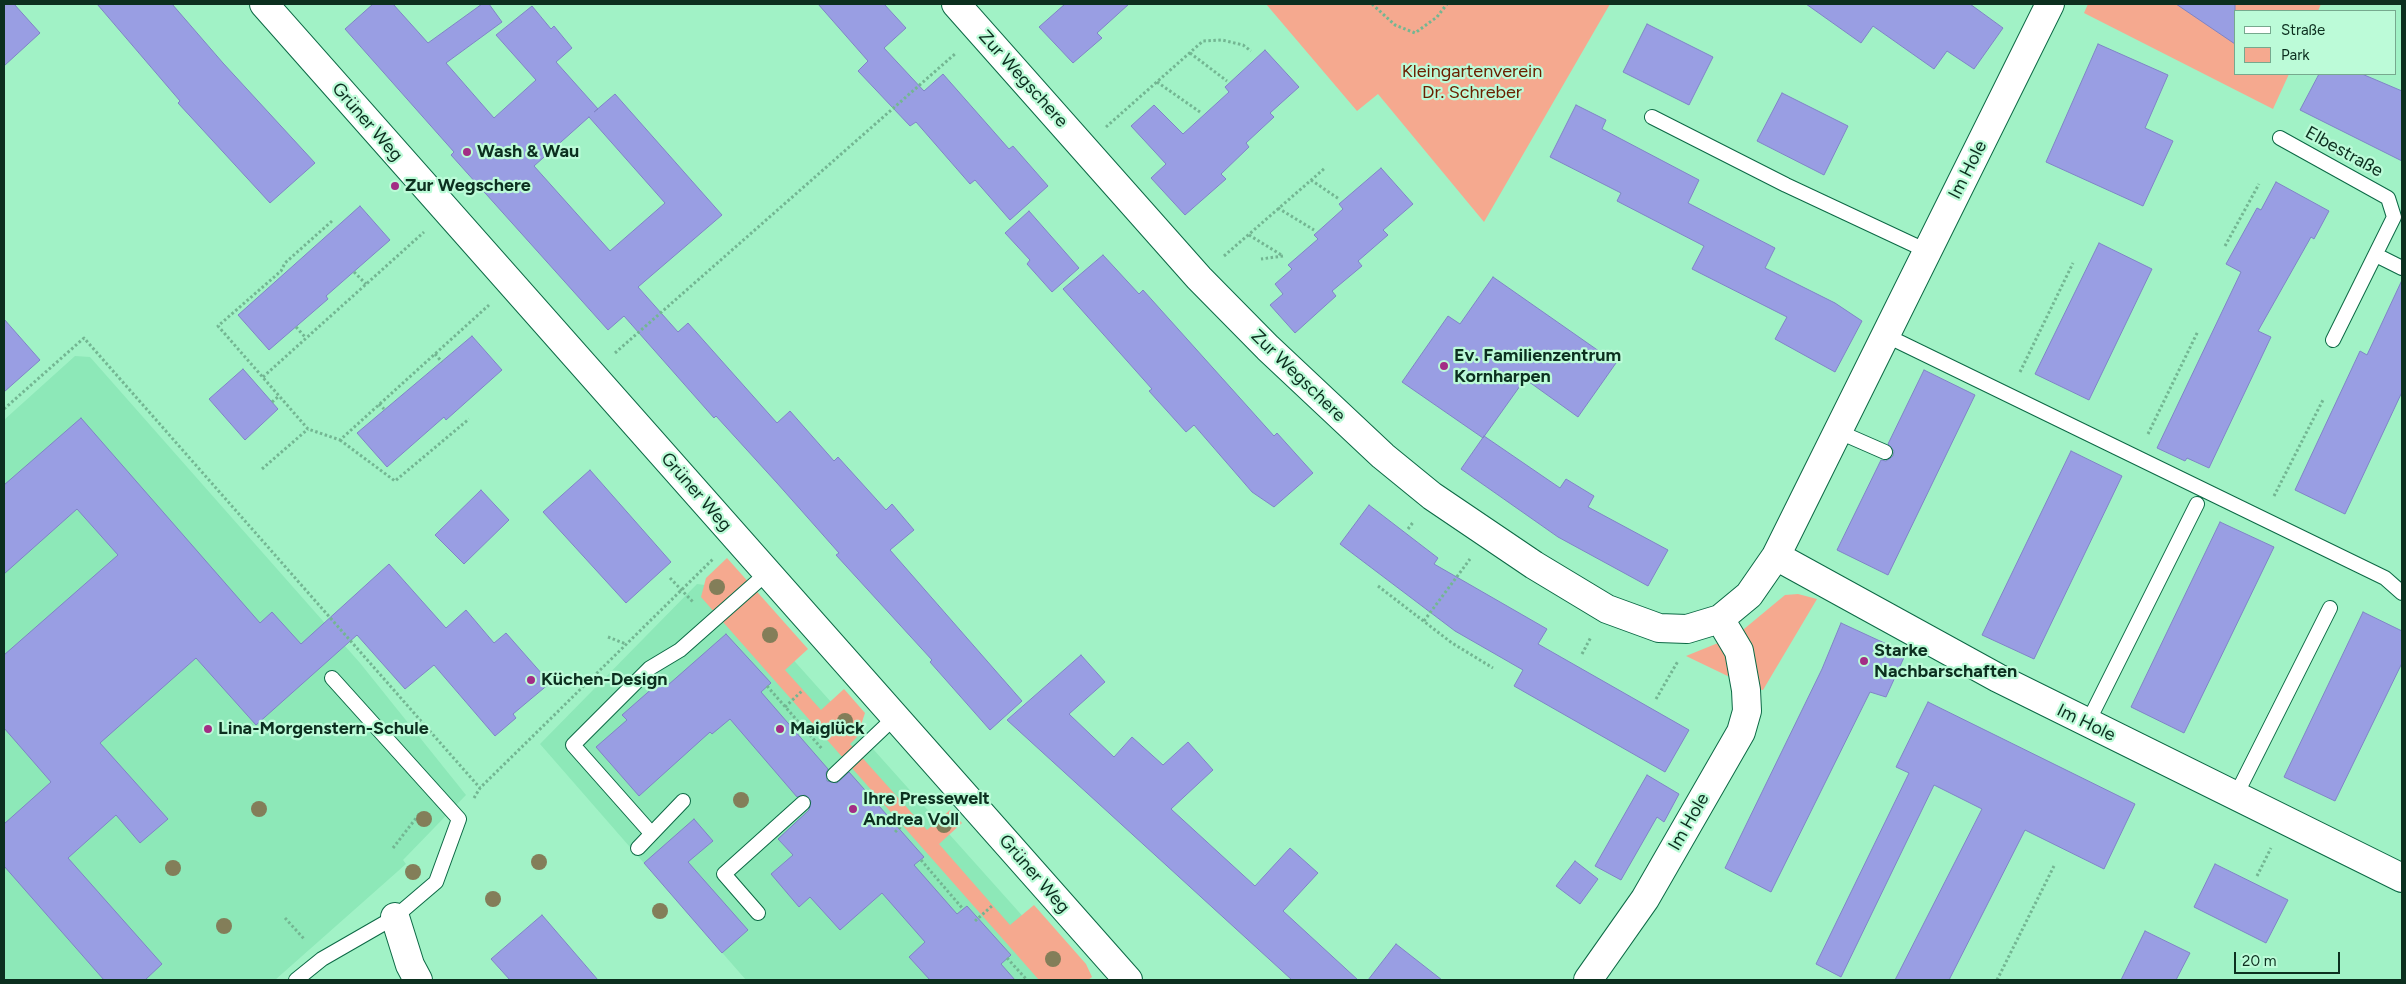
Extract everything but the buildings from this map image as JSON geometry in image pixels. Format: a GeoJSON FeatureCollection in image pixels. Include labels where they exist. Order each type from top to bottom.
{"type":"FeatureCollection","features":[{"type":"Feature","properties":{"kind":"street","name":"Grüner Weg"},"geometry":{"type":"LineString","coordinates":[[264,4],[1127,980]]}},
{"type":"Feature","properties":{"kind":"street","name":"Zur Wegschere"},"geometry":{"type":"LineString","coordinates":[[956,4],[1200,278],[1268,348],[1383,456],[1432,496],[1534,565],[1607,608],[1659,628],[1687,629],[1720,619]]}},
{"type":"Feature","properties":{"kind":"street","name":"Im Hole"},"geometry":{"type":"LineString","coordinates":[[1588,980],[1645,899],[1741,732],[1747,711],[1741,660],[1739,651],[1720,619],[1749,595],[1776,556],[2050,4]]}},
{"type":"Feature","properties":{"kind":"street","name":"Im Hole"},"geometry":{"type":"LineString","coordinates":[[1776,556],[1937,646],[2087,724],[2236,795],[2402,878]]}},
{"type":"Feature","properties":{"kind":"street"},"geometry":{"type":"LineString","coordinates":[[395,917],[410,965],[418,980]]}},
{"type":"Feature","properties":{"kind":"lane"},"geometry":{"type":"LineString","coordinates":[[1652,117],[1786,185],[1927,251]]}},
{"type":"Feature","properties":{"kind":"lane","name":"Elbestraße"},"geometry":{"type":"LineString","coordinates":[[2280,138],[2388,198],[2394,217],[2333,340]]}},
{"type":"Feature","properties":{"kind":"lane"},"geometry":{"type":"LineString","coordinates":[[2376,255],[2402,268]]}},
{"type":"Feature","properties":{"kind":"lane"},"geometry":{"type":"LineString","coordinates":[[1885,335],[2385,578],[2402,593]]}},
{"type":"Feature","properties":{"kind":"lane"},"geometry":{"type":"LineString","coordinates":[[1838,431],[1885,452]]}},
{"type":"Feature","properties":{"kind":"lane"},"geometry":{"type":"LineString","coordinates":[[2087,724],[2196,504]]}},
{"type":"Feature","properties":{"kind":"lane"},"geometry":{"type":"LineString","coordinates":[[651,833],[573,745],[650,668],[680,650],[767,573]]}},
{"type":"Feature","properties":{"kind":"lane"},"geometry":{"type":"LineString","coordinates":[[2236,795],[2330,608]]}},
{"type":"Feature","properties":{"kind":"lane"},"geometry":{"type":"LineString","coordinates":[[296,980],[322,959],[395,917],[436,882],[459,819],[332,678]]}},
{"type":"Feature","properties":{"kind":"lane"},"geometry":{"type":"LineString","coordinates":[[837,772],[895,717]]}},
{"type":"Feature","properties":{"kind":"lane"},"geometry":{"type":"LineString","coordinates":[[638,848],[683,801]]}},
{"type":"Feature","properties":{"kind":"lane"},"geometry":{"type":"LineString","coordinates":[[758,913],[724,874],[803,803]]}},
{"type":"Feature","properties":{"kind":"path"},"geometry":{"type":"LineString","coordinates":[[1372,4],[1395,25],[1415,33],[1436,17],[1447,4]]}},
{"type":"Feature","properties":{"kind":"path"},"geometry":{"type":"LineString","coordinates":[[592,374],[980,31]]}},
{"type":"Feature","properties":{"kind":"path"},"geometry":{"type":"LineString","coordinates":[[1083,147],[1204,41],[1209,39],[1222,40],[1243,45],[1251,51]]}},
{"type":"Feature","properties":{"kind":"path"},"geometry":{"type":"LineString","coordinates":[[1190,53],[1227,81]]}},
{"type":"Feature","properties":{"kind":"path"},"geometry":{"type":"LineString","coordinates":[[1157,82],[1200,112]]}},
{"type":"Feature","properties":{"kind":"path"},"geometry":{"type":"LineString","coordinates":[[1200,278],[1325,168]]}},
{"type":"Feature","properties":{"kind":"path"},"geometry":{"type":"LineString","coordinates":[[1311,180],[1339,199]]}},
{"type":"Feature","properties":{"kind":"path"},"geometry":{"type":"LineString","coordinates":[[2225,246],[2259,184]]}},
{"type":"Feature","properties":{"kind":"path"},"geometry":{"type":"LineString","coordinates":[[1278,208],[1314,230]]}},
{"type":"Feature","properties":{"kind":"path"},"geometry":{"type":"LineString","coordinates":[[262,377],[447,212]]}},
{"type":"Feature","properties":{"kind":"path"},"geometry":{"type":"LineString","coordinates":[[332,221],[285,263],[281,271],[218,326],[308,428],[340,440],[395,481],[469,418]]}},
{"type":"Feature","properties":{"kind":"path"},"geometry":{"type":"LineString","coordinates":[[1248,235],[1282,256],[1261,259]]}},
{"type":"Feature","properties":{"kind":"path"},"geometry":{"type":"LineString","coordinates":[[2009,395],[2073,263]]}},
{"type":"Feature","properties":{"kind":"path"},"geometry":{"type":"LineString","coordinates":[[354,272],[366,284]]}},
{"type":"Feature","properties":{"kind":"path"},"geometry":{"type":"LineString","coordinates":[[340,440],[512,284]]}},
{"type":"Feature","properties":{"kind":"path"},"geometry":{"type":"LineString","coordinates":[[296,327],[306,338]]}},
{"type":"Feature","properties":{"kind":"path"},"geometry":{"type":"LineString","coordinates":[[2136,457],[2198,331]]}},
{"type":"Feature","properties":{"kind":"path"},"geometry":{"type":"LineString","coordinates":[[4,409],[84,338],[480,788]]}},
{"type":"Feature","properties":{"kind":"path"},"geometry":{"type":"LineString","coordinates":[[435,354],[442,362]]}},
{"type":"Feature","properties":{"kind":"path"},"geometry":{"type":"LineString","coordinates":[[272,402],[279,396]]}},
{"type":"Feature","properties":{"kind":"path"},"geometry":{"type":"LineString","coordinates":[[2262,519],[2324,398]]}},
{"type":"Feature","properties":{"kind":"path"},"geometry":{"type":"LineString","coordinates":[[379,404],[384,409]]}},
{"type":"Feature","properties":{"kind":"path"},"geometry":{"type":"LineString","coordinates":[[262,469],[308,428]]}},
{"type":"Feature","properties":{"kind":"path"},"geometry":{"type":"LineString","coordinates":[[1424,621],[1488,534]]}},
{"type":"Feature","properties":{"kind":"path"},"geometry":{"type":"LineString","coordinates":[[459,819],[480,788],[736,538]]}},
{"type":"Feature","properties":{"kind":"path"},"geometry":{"type":"LineString","coordinates":[[1378,586],[1452,643],[1493,668]]}},
{"type":"Feature","properties":{"kind":"path"},"geometry":{"type":"LineString","coordinates":[[1656,699],[1681,656],[1687,629]]}},
{"type":"Feature","properties":{"kind":"path"},"geometry":{"type":"LineString","coordinates":[[608,637],[626,644]]}},
{"type":"Feature","properties":{"kind":"path"},"geometry":{"type":"LineString","coordinates":[[767,686],[837,772]]}},
{"type":"Feature","properties":{"kind":"path"},"geometry":{"type":"LineString","coordinates":[[785,707],[803,690]]}},
{"type":"Feature","properties":{"kind":"path"},"geometry":{"type":"LineString","coordinates":[[393,848],[410,824],[436,794]]}},
{"type":"Feature","properties":{"kind":"path"},"geometry":{"type":"LineString","coordinates":[[895,832],[912,817]]}},
{"type":"Feature","properties":{"kind":"path"},"geometry":{"type":"LineString","coordinates":[[920,860],[963,908]]}},
{"type":"Feature","properties":{"kind":"path"},"geometry":{"type":"LineString","coordinates":[[1997,980],[2054,866]]}},
{"type":"Feature","properties":{"kind":"path"},"geometry":{"type":"LineString","coordinates":[[975,921],[993,905]]}},
{"type":"Feature","properties":{"kind":"path"},"geometry":{"type":"LineString","coordinates":[[1008,958],[1027,980]]}},
{"type":"Feature","properties":{"kind":"shaded area","name":"Lina-Morgenstern-Schule"},"geometry":{"type":"Polygon","coordinates":[[[75,356],[90,357],[360,663],[466,795],[403,860],[406,864],[275,980],[4,980],[4,420],[75,356]]]}},
{"type":"Feature","properties":{"kind":"shaded area"},"geometry":{"type":"Polygon","coordinates":[[[697,584],[729,588],[1069,968],[1066,980],[746,980],[540,744],[697,584]]]}},
{"type":"Feature","properties":{"kind":"green space","name":"Kleingartenverein Dr. Schreber"},"geometry":{"type":"Polygon","coordinates":[[[1266,4],[1610,4],[1484,222],[1378,94],[1357,111],[1266,4]]]}},
{"type":"Feature","properties":{"kind":"green space"},"geometry":{"type":"Polygon","coordinates":[[[2088,4],[2321,4],[2318,10],[2234,10],[2234,75],[2289,75],[2273,109],[2084,13],[2088,4]]]}},
{"type":"Feature","properties":{"kind":"green space"},"geometry":{"type":"Polygon","coordinates":[[[727,558],[808,649],[785,670],[821,710],[844,689],[865,713],[857,737],[850,744],[927,830],[950,810],[962,823],[939,844],[1010,925],[1034,905],[1086,964],[1092,977],[1088,980],[1039,980],[701,597],[706,578],[727,558]]]}},
{"type":"Feature","properties":{"kind":"green space"},"geometry":{"type":"Polygon","coordinates":[[[1798,594],[1817,599],[1763,690],[1755,689],[1742,636],[1744,629],[1785,595],[1798,594]]]}},
{"type":"Feature","properties":{"kind":"green space"},"geometry":{"type":"Polygon","coordinates":[[[1718,643],[1725,645],[1736,680],[1686,656],[1718,643]]]}},
{"type":"Feature","properties":{"kind":"place","name":"Wash & Wau"},"geometry":{"type":"Point","coordinates":[467,152]}},
{"type":"Feature","properties":{"kind":"place","name":"Zur Wegschere"},"geometry":{"type":"Point","coordinates":[395,186]}},
{"type":"Feature","properties":{"kind":"place","name":"Ev. Familienzentrum Kornharpen"},"geometry":{"type":"Point","coordinates":[1444,366]}},
{"type":"Feature","properties":{"kind":"place","name":"Starke Nachbarschaften"},"geometry":{"type":"Point","coordinates":[1864,661]}},
{"type":"Feature","properties":{"kind":"place","name":"Küchen-Design"},"geometry":{"type":"Point","coordinates":[531,680]}},
{"type":"Feature","properties":{"kind":"place","name":"Lina-Morgenstern-Schule"},"geometry":{"type":"Point","coordinates":[208,729]}},
{"type":"Feature","properties":{"kind":"place","name":"Maiglück"},"geometry":{"type":"Point","coordinates":[780,729]}},
{"type":"Feature","properties":{"kind":"place","name":"Ihre Pressewelt Andrea Voll"},"geometry":{"type":"Point","coordinates":[853,809]}}]}
